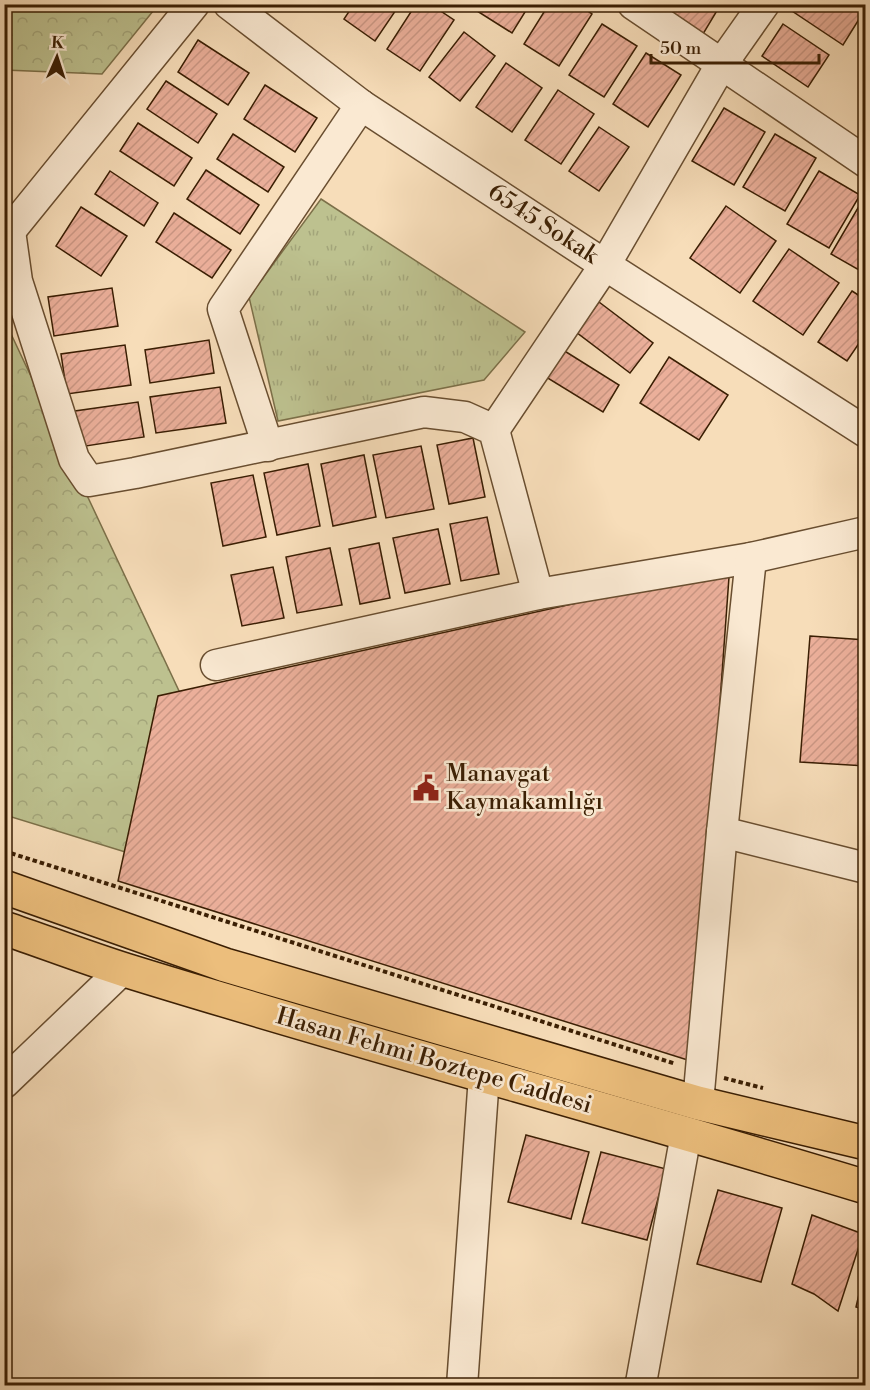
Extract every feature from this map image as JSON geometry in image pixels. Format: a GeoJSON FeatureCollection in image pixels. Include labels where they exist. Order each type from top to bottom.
{"type":"FeatureCollection","features":[{"type":"Feature","properties":{"kind":"main road","name":"Hasan Fehmi Boztepe Caddesi"},"geometry":{"type":"LineString","coordinates":[[4,887],[225,965],[700,1087],[866,1143]]}},
{"type":"Feature","properties":{"kind":"main road","name":"Hasan Fehmi Boztepe Caddesi"},"geometry":{"type":"LineString","coordinates":[[4,928],[123,969],[484,1077],[866,1187]]}},
{"type":"Feature","properties":{"kind":"street"},"geometry":{"type":"LineString","coordinates":[[194,4],[7,231],[16,281],[74,459],[89,481],[268,446],[424,412],[465,417],[494,430]]}},
{"type":"Feature","properties":{"kind":"street","name":"6545 Sokak"},"geometry":{"type":"LineString","coordinates":[[229,4],[361,105],[605,266],[866,432]]}},
{"type":"Feature","properties":{"kind":"street"},"geometry":{"type":"LineString","coordinates":[[633,4],[866,162]]}},
{"type":"Feature","properties":{"kind":"street"},"geometry":{"type":"LineString","coordinates":[[538,594],[494,430],[605,266],[721,65],[764,4]]}},
{"type":"Feature","properties":{"kind":"street"},"geometry":{"type":"LineString","coordinates":[[268,446],[223,309],[361,105]]}},
{"type":"Feature","properties":{"kind":"street"},"geometry":{"type":"LineString","coordinates":[[216,665],[538,594],[751,558],[866,532]]}},
{"type":"Feature","properties":{"kind":"street"},"geometry":{"type":"LineString","coordinates":[[700,1087],[722,832],[751,558]]}},
{"type":"Feature","properties":{"kind":"street"},"geometry":{"type":"LineString","coordinates":[[722,832],[866,868]]}},
{"type":"Feature","properties":{"kind":"street"},"geometry":{"type":"LineString","coordinates":[[4,1083],[123,969]]}},
{"type":"Feature","properties":{"kind":"street"},"geometry":{"type":"LineString","coordinates":[[462,1386],[484,1077]]}},
{"type":"Feature","properties":{"kind":"street"},"geometry":{"type":"LineString","coordinates":[[643,1385],[686,1134]]}},
{"type":"Feature","properties":{"kind":"path"},"geometry":{"type":"LineString","coordinates":[[4,851],[700,1087],[767,1089]]}},
{"type":"Feature","properties":{"kind":"green space"},"geometry":{"type":"Polygon","coordinates":[[[5,4],[158,5],[102,74],[5,70],[5,4]]]}},
{"type":"Feature","properties":{"kind":"green space"},"geometry":{"type":"Polygon","coordinates":[[[321,199],[525,332],[484,380],[278,421],[249,297],[321,199]]]}},
{"type":"Feature","properties":{"kind":"green space"},"geometry":{"type":"Polygon","coordinates":[[[4,319],[228,795],[213,879],[5,815],[4,319]]]}},
{"type":"Feature","properties":{"kind":"building"},"geometry":{"type":"Polygon","coordinates":[[[354,4],[400,4],[375,41],[344,19],[354,4]]]}},
{"type":"Feature","properties":{"kind":"building"},"geometry":{"type":"Polygon","coordinates":[[[416,4],[430,4],[454,20],[420,71],[387,49],[416,4]]]}},
{"type":"Feature","properties":{"kind":"building"},"geometry":{"type":"Polygon","coordinates":[[[481,4],[530,4],[512,33],[477,11],[481,4]]]}},
{"type":"Feature","properties":{"kind":"building"},"geometry":{"type":"Polygon","coordinates":[[[549,4],[577,4],[592,14],[559,66],[524,44],[549,4]]]}},
{"type":"Feature","properties":{"kind":"building"},"geometry":{"type":"Polygon","coordinates":[[[654,4],[721,4],[703,34],[654,4]]]}},
{"type":"Feature","properties":{"kind":"building"},"geometry":{"type":"Polygon","coordinates":[[[796,4],[866,4],[866,8],[843,45],[792,11],[796,4]]]}},
{"type":"Feature","properties":{"kind":"building"},"geometry":{"type":"Polygon","coordinates":[[[602,24],[637,46],[604,97],[569,75],[602,24]]]}},
{"type":"Feature","properties":{"kind":"building"},"geometry":{"type":"Polygon","coordinates":[[[783,24],[829,55],[808,87],[762,56],[783,24]]]}},
{"type":"Feature","properties":{"kind":"building"},"geometry":{"type":"Polygon","coordinates":[[[464,32],[495,56],[460,101],[429,77],[464,32]]]}},
{"type":"Feature","properties":{"kind":"building"},"geometry":{"type":"Polygon","coordinates":[[[198,40],[249,73],[228,105],[178,72],[198,40]]]}},
{"type":"Feature","properties":{"kind":"building"},"geometry":{"type":"Polygon","coordinates":[[[646,53],[681,75],[648,127],[613,104],[646,53]]]}},
{"type":"Feature","properties":{"kind":"building"},"geometry":{"type":"Polygon","coordinates":[[[506,63],[542,88],[512,132],[476,107],[506,63]]]}},
{"type":"Feature","properties":{"kind":"building"},"geometry":{"type":"Polygon","coordinates":[[[166,81],[217,114],[198,143],[147,109],[166,81]]]}},
{"type":"Feature","properties":{"kind":"building"},"geometry":{"type":"Polygon","coordinates":[[[265,85],[317,118],[295,152],[244,119],[265,85]]]}},
{"type":"Feature","properties":{"kind":"building"},"geometry":{"type":"Polygon","coordinates":[[[558,90],[594,114],[561,164],[525,140],[558,90]]]}},
{"type":"Feature","properties":{"kind":"building"},"geometry":{"type":"Polygon","coordinates":[[[724,108],[765,132],[734,185],[692,161],[724,108]]]}},
{"type":"Feature","properties":{"kind":"building"},"geometry":{"type":"Polygon","coordinates":[[[138,123],[192,158],[174,186],[120,151],[138,123]]]}},
{"type":"Feature","properties":{"kind":"building"},"geometry":{"type":"Polygon","coordinates":[[[599,127],[629,147],[599,191],[569,171],[599,127]]]}},
{"type":"Feature","properties":{"kind":"building"},"geometry":{"type":"Polygon","coordinates":[[[233,134],[284,167],[268,192],[217,159],[233,134]]]}},
{"type":"Feature","properties":{"kind":"building"},"geometry":{"type":"Polygon","coordinates":[[[775,134],[816,158],[785,211],[743,187],[775,134]]]}},
{"type":"Feature","properties":{"kind":"building"},"geometry":{"type":"Polygon","coordinates":[[[206,170],[259,205],[240,234],[187,199],[206,170]]]}},
{"type":"Feature","properties":{"kind":"building"},"geometry":{"type":"Polygon","coordinates":[[[110,171],[158,203],[144,226],[95,194],[110,171]]]}},
{"type":"Feature","properties":{"kind":"building"},"geometry":{"type":"Polygon","coordinates":[[[819,171],[860,195],[829,248],[787,224],[819,171]]]}},
{"type":"Feature","properties":{"kind":"building"},"geometry":{"type":"Polygon","coordinates":[[[862,201],[866,203],[866,274],[831,254],[862,201]]]}},
{"type":"Feature","properties":{"kind":"building"},"geometry":{"type":"Polygon","coordinates":[[[726,206],[776,241],[740,293],[690,258],[726,206]]]}},
{"type":"Feature","properties":{"kind":"building"},"geometry":{"type":"Polygon","coordinates":[[[81,207],[127,236],[101,276],[56,246],[81,207]]]}},
{"type":"Feature","properties":{"kind":"building"},"geometry":{"type":"Polygon","coordinates":[[[174,213],[231,250],[212,278],[156,242],[174,213]]]}},
{"type":"Feature","properties":{"kind":"building"},"geometry":{"type":"Polygon","coordinates":[[[789,249],[839,283],[803,335],[753,301],[789,249]]]}},
{"type":"Feature","properties":{"kind":"building"},"geometry":{"type":"Polygon","coordinates":[[[112,288],[118,326],[54,336],[48,297],[112,288]]]}},
{"type":"Feature","properties":{"kind":"building"},"geometry":{"type":"Polygon","coordinates":[[[852,291],[866,300],[866,333],[847,361],[818,342],[852,291]]]}},
{"type":"Feature","properties":{"kind":"building"},"geometry":{"type":"Polygon","coordinates":[[[599,302],[653,343],[630,373],[576,332],[599,302]]]}},
{"type":"Feature","properties":{"kind":"building"},"geometry":{"type":"Polygon","coordinates":[[[209,340],[214,373],[150,383],[145,350],[209,340]]]}},
{"type":"Feature","properties":{"kind":"building"},"geometry":{"type":"Polygon","coordinates":[[[125,345],[131,385],[67,394],[61,354],[125,345]]]}},
{"type":"Feature","properties":{"kind":"building"},"geometry":{"type":"Polygon","coordinates":[[[563,350],[619,385],[603,412],[546,377],[563,350]]]}},
{"type":"Feature","properties":{"kind":"building"},"geometry":{"type":"Polygon","coordinates":[[[669,357],[728,395],[699,440],[640,403],[669,357]]]}},
{"type":"Feature","properties":{"kind":"building"},"geometry":{"type":"Polygon","coordinates":[[[220,387],[226,423],[156,433],[150,397],[220,387]]]}},
{"type":"Feature","properties":{"kind":"building"},"geometry":{"type":"Polygon","coordinates":[[[138,402],[144,437],[73,448],[68,412],[138,402]]]}},
{"type":"Feature","properties":{"kind":"building"},"geometry":{"type":"Polygon","coordinates":[[[473,438],[485,497],[449,504],[437,445],[473,438]]]}},
{"type":"Feature","properties":{"kind":"building"},"geometry":{"type":"Polygon","coordinates":[[[421,446],[434,509],[386,518],[373,455],[421,446]]]}},
{"type":"Feature","properties":{"kind":"building"},"geometry":{"type":"Polygon","coordinates":[[[364,455],[376,517],[333,526],[321,464],[364,455]]]}},
{"type":"Feature","properties":{"kind":"building"},"geometry":{"type":"Polygon","coordinates":[[[308,464],[320,526],[277,535],[264,473],[308,464]]]}},
{"type":"Feature","properties":{"kind":"building"},"geometry":{"type":"Polygon","coordinates":[[[253,475],[266,537],[223,546],[211,483],[253,475]]]}},
{"type":"Feature","properties":{"kind":"building"},"geometry":{"type":"Polygon","coordinates":[[[487,517],[499,574],[461,581],[450,524],[487,517]]]}},
{"type":"Feature","properties":{"kind":"building"},"geometry":{"type":"Polygon","coordinates":[[[438,529],[450,584],[405,593],[393,538],[438,529]]]}},
{"type":"Feature","properties":{"kind":"building"},"geometry":{"type":"Polygon","coordinates":[[[379,543],[390,598],[360,604],[349,549],[379,543]]]}},
{"type":"Feature","properties":{"kind":"building"},"geometry":{"type":"Polygon","coordinates":[[[330,548],[342,605],[297,613],[286,557],[330,548]]]}},
{"type":"Feature","properties":{"kind":"building"},"geometry":{"type":"Polygon","coordinates":[[[273,567],[284,618],[242,626],[231,575],[273,567]]]}},
{"type":"Feature","properties":{"kind":"building","name":"Manavgat Kaymakamlığı"},"geometry":{"type":"Polygon","coordinates":[[[711,573],[729,577],[694,1062],[118,881],[158,696],[711,573]]]}},
{"type":"Feature","properties":{"kind":"building"},"geometry":{"type":"Polygon","coordinates":[[[810,636],[866,640],[866,766],[800,762],[810,636]]]}},
{"type":"Feature","properties":{"kind":"building"},"geometry":{"type":"Polygon","coordinates":[[[526,1135],[589,1152],[571,1219],[508,1202],[526,1135]]]}},
{"type":"Feature","properties":{"kind":"building"},"geometry":{"type":"Polygon","coordinates":[[[601,1152],[666,1169],[647,1240],[582,1223],[601,1152]]]}},
{"type":"Feature","properties":{"kind":"building"},"geometry":{"type":"Polygon","coordinates":[[[718,1190],[782,1208],[761,1282],[697,1264],[718,1190]]]}},
{"type":"Feature","properties":{"kind":"building"},"geometry":{"type":"Polygon","coordinates":[[[812,1215],[863,1234],[838,1311],[814,1294],[792,1284],[812,1215]]]}},
{"type":"Feature","properties":{"kind":"building"},"geometry":{"type":"Polygon","coordinates":[[[866,1264],[866,1310],[856,1307],[866,1264]]]}},
{"type":"Feature","properties":{"kind":"place","name":"Manavgat Kaymakamlığı"},"geometry":{"type":"Point","coordinates":[426,788]}}]}
